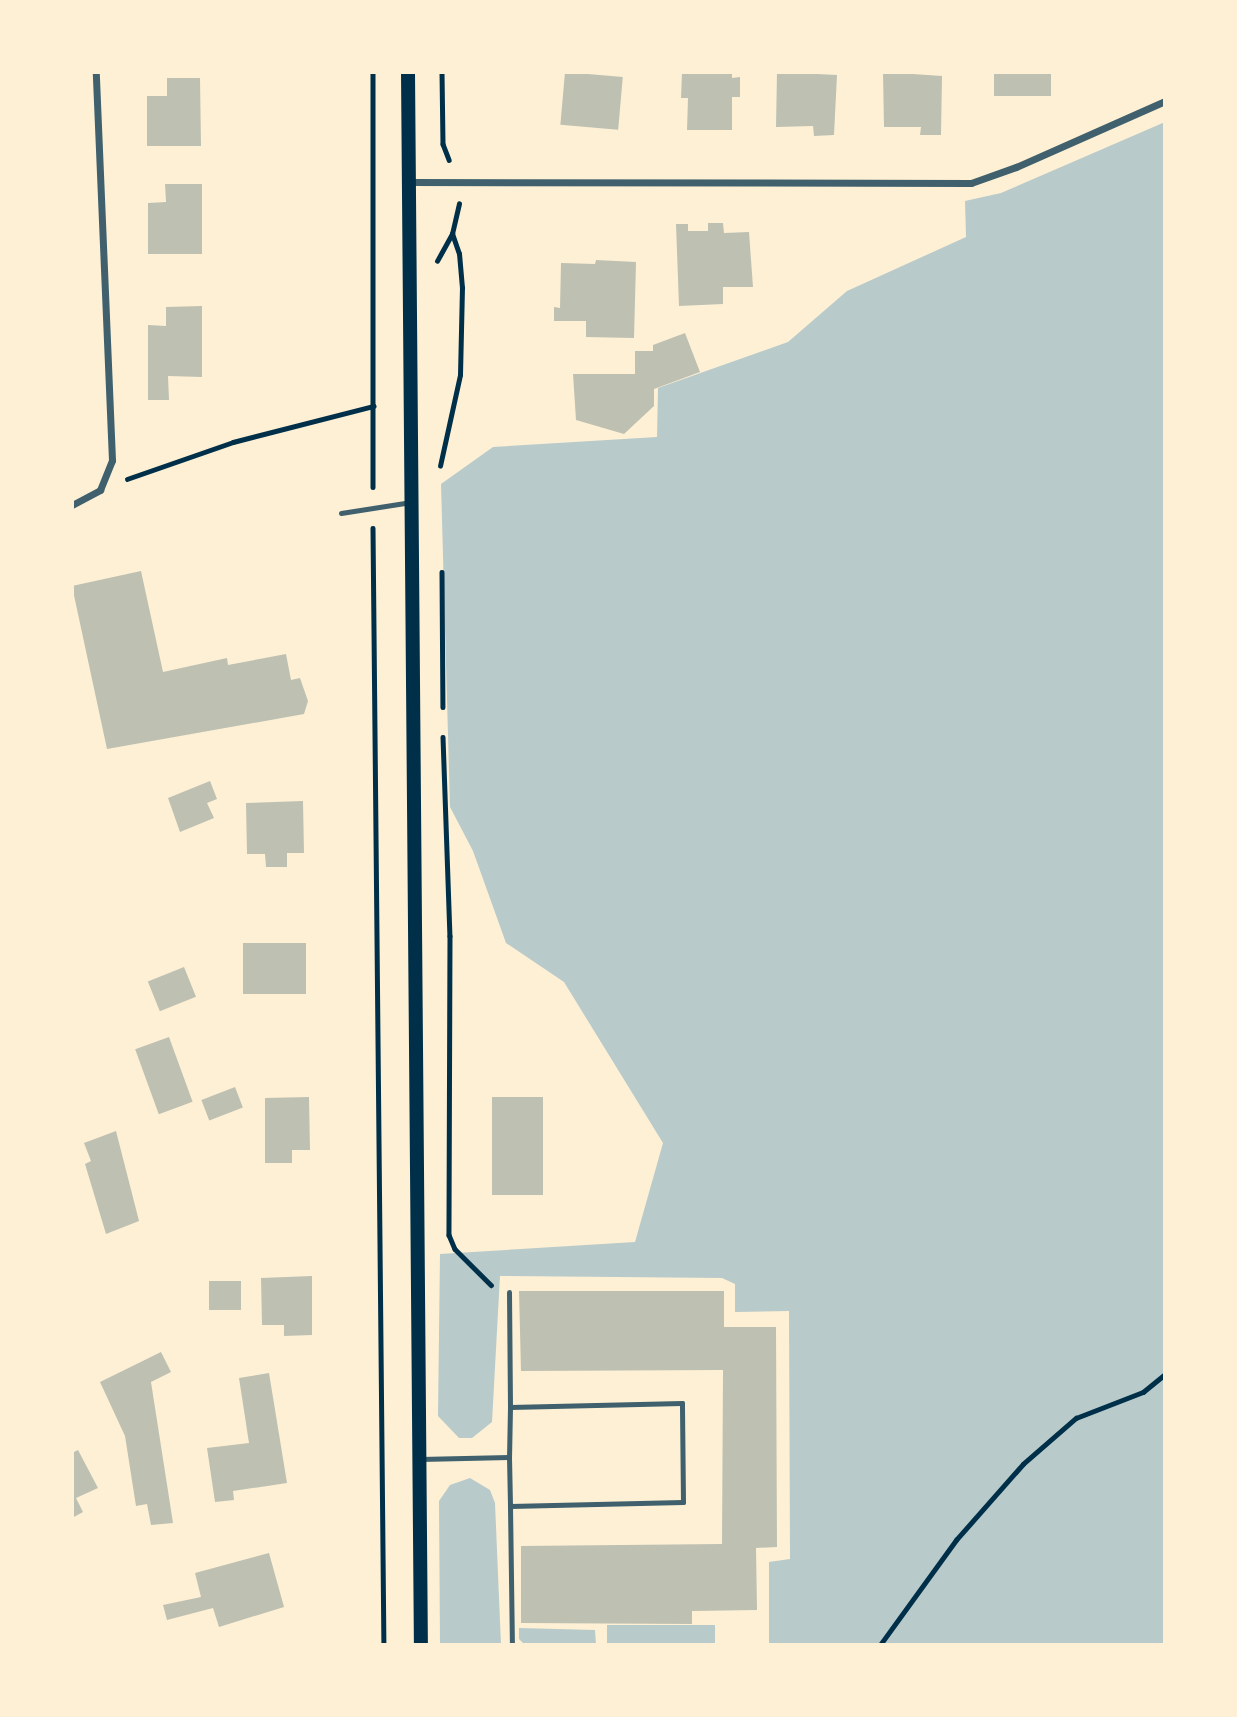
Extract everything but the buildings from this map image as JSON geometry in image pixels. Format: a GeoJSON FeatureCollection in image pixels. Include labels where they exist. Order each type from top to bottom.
{"type":"FeatureCollection","features":[{"type":"Feature","properties":{"kind":"main road"},"geometry":{"type":"LineString","coordinates":[[408,72],[421,1645]]}},
{"type":"Feature","properties":{"kind":"street"},"geometry":{"type":"LineString","coordinates":[[72,505],[100,490],[110,474],[114,433],[96,72]]}},
{"type":"Feature","properties":{"kind":"street"},"geometry":{"type":"LineString","coordinates":[[409,182],[971,183],[1016,167],[1165,101]]}},
{"type":"Feature","properties":{"kind":"lane"},"geometry":{"type":"LineString","coordinates":[[341,513],[412,502]]}},
{"type":"Feature","properties":{"kind":"lane"},"geometry":{"type":"LineString","coordinates":[[509,1292],[512,1645]]}},
{"type":"Feature","properties":{"kind":"lane"},"geometry":{"type":"LineString","coordinates":[[510,1407],[682,1404],[683,1502],[510,1506]]}},
{"type":"Feature","properties":{"kind":"lane"},"geometry":{"type":"LineString","coordinates":[[420,1459],[509,1457]]}},
{"type":"Feature","properties":{"kind":"path"},"geometry":{"type":"LineString","coordinates":[[373,72],[373,508],[384,1645]]}},
{"type":"Feature","properties":{"kind":"path"},"geometry":{"type":"LineString","coordinates":[[440,474],[460,375],[462,288],[459,254],[452,234]]}},
{"type":"Feature","properties":{"kind":"path"},"geometry":{"type":"LineString","coordinates":[[110,474],[132,481],[233,442],[373,406]]}},
{"type":"Feature","properties":{"kind":"path"},"geometry":{"type":"LineString","coordinates":[[441,560],[443,713]]}},
{"type":"Feature","properties":{"kind":"path"},"geometry":{"type":"LineString","coordinates":[[442,725],[450,936],[449,1235],[455,1249],[509,1303]]}},
{"type":"Feature","properties":{"kind":"path"},"geometry":{"type":"LineString","coordinates":[[880,1645],[956,1540],[1023,1464],[1076,1418],[1143,1392],[1165,1374]]}},
{"type":"Feature","properties":{"kind":"shaded area"},"geometry":{"type":"Polygon","coordinates":[[[1165,122],[1165,1645],[769,1645],[769,1562],[790,1559],[789,1311],[735,1312],[735,1284],[722,1278],[500,1276],[492,1422],[472,1438],[459,1438],[438,1416],[440,1254],[635,1242],[663,1143],[564,982],[506,943],[473,851],[450,807],[441,484],[493,447],[657,437],[658,388],[788,342],[847,291],[966,237],[965,201],[1001,193],[1165,122]]]}},
{"type":"Feature","properties":{"kind":"shaded area"},"geometry":{"type":"Polygon","coordinates":[[[470,1478],[490,1490],[495,1503],[501,1645],[440,1645],[439,1501],[450,1485],[470,1478]]]}},
{"type":"Feature","properties":{"kind":"shaded area"},"geometry":{"type":"Polygon","coordinates":[[[607,1625],[715,1625],[715,1645],[607,1645],[607,1625]]]}},
{"type":"Feature","properties":{"kind":"shaded area"},"geometry":{"type":"Polygon","coordinates":[[[519,1628],[595,1630],[596,1645],[525,1645],[519,1639],[519,1628]]]}}]}
